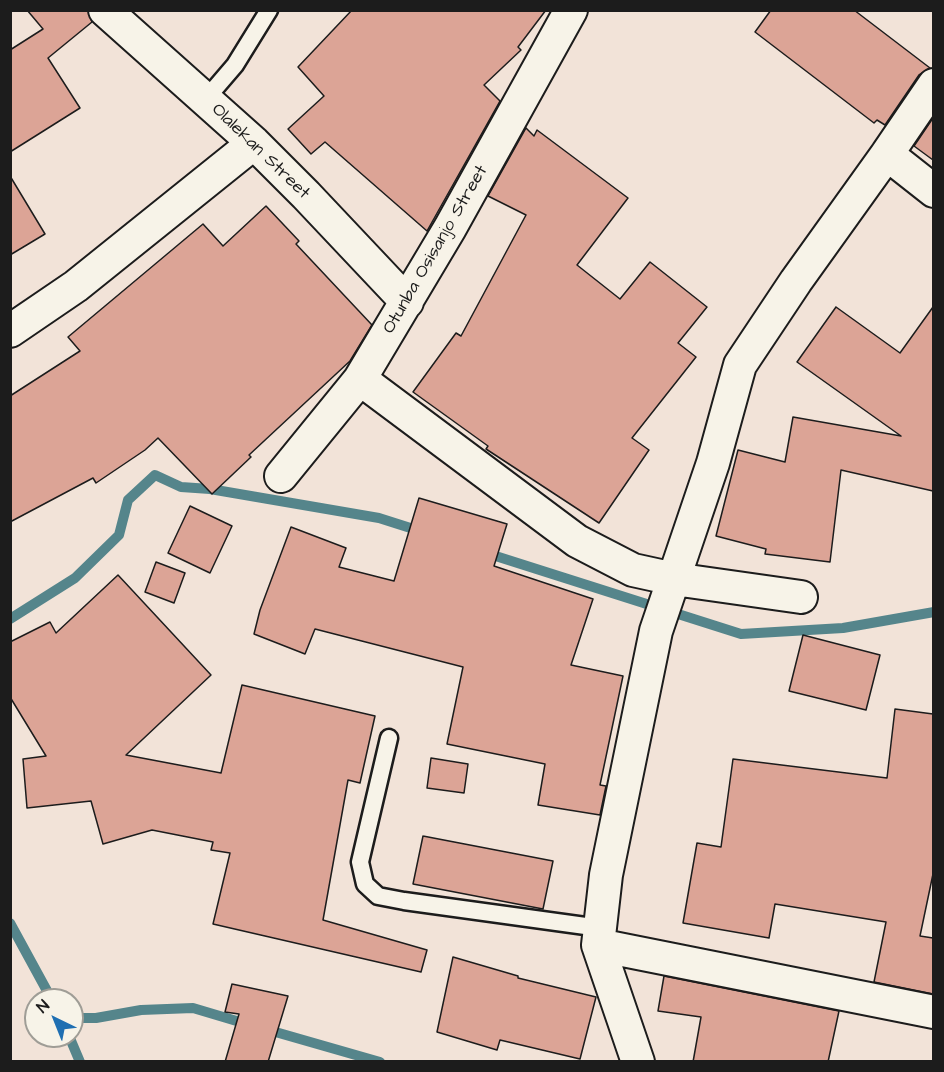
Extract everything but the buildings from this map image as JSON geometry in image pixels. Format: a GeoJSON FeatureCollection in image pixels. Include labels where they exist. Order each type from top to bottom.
{"type":"FeatureCollection","features":[{"type":"Feature","properties":{"kind":"street","name":"Olalekan Street"},"geometry":{"type":"LineString","coordinates":[[105,10],[254,144],[306,195],[406,302]]}},
{"type":"Feature","properties":{"kind":"street","name":"Otunba Osisanjo Street"},"geometry":{"type":"LineString","coordinates":[[281,476],[360,379],[571,10]]}},
{"type":"Feature","properties":{"kind":"street"},"geometry":{"type":"LineString","coordinates":[[638,1062],[599,936],[606,875],[656,631],[713,463],[740,364],[796,281],[888,154],[933,85]]}},
{"type":"Feature","properties":{"kind":"street"},"geometry":{"type":"LineString","coordinates":[[10,331],[76,286],[254,144]]}},
{"type":"Feature","properties":{"kind":"street"},"geometry":{"type":"LineString","coordinates":[[888,154],[933,191]]}},
{"type":"Feature","properties":{"kind":"street"},"geometry":{"type":"LineString","coordinates":[[360,379],[577,541],[671,590],[801,597]]}},
{"type":"Feature","properties":{"kind":"street"},"geometry":{"type":"LineString","coordinates":[[599,936],[933,1012]]}},
{"type":"Feature","properties":{"kind":"lane"},"geometry":{"type":"LineString","coordinates":[[205,100],[236,65],[269,10]]}},
{"type":"Feature","properties":{"kind":"lane"},"geometry":{"type":"LineString","coordinates":[[389,738],[360,862],[365,884],[378,896],[599,936]]}},
{"type":"Feature","properties":{"kind":"waterway"},"geometry":{"type":"LineString","coordinates":[[10,619],[75,578],[119,535],[128,500],[155,475],[181,487],[210,489],[379,518],[423,532]]}},
{"type":"Feature","properties":{"kind":"waterway"},"geometry":{"type":"LineString","coordinates":[[483,552],[741,634],[843,628],[934,612]]}},
{"type":"Feature","properties":{"kind":"waterway"},"geometry":{"type":"LineString","coordinates":[[10,923],[45,988]]}},
{"type":"Feature","properties":{"kind":"waterway"},"geometry":{"type":"LineString","coordinates":[[84,1018],[141,1010],[193,1008],[250,1025]]}},
{"type":"Feature","properties":{"kind":"waterway"},"geometry":{"type":"LineString","coordinates":[[265,1029],[380,1062]]}},
{"type":"Feature","properties":{"kind":"waterway"},"geometry":{"type":"LineString","coordinates":[[74,1048],[80,1062]]}}]}
